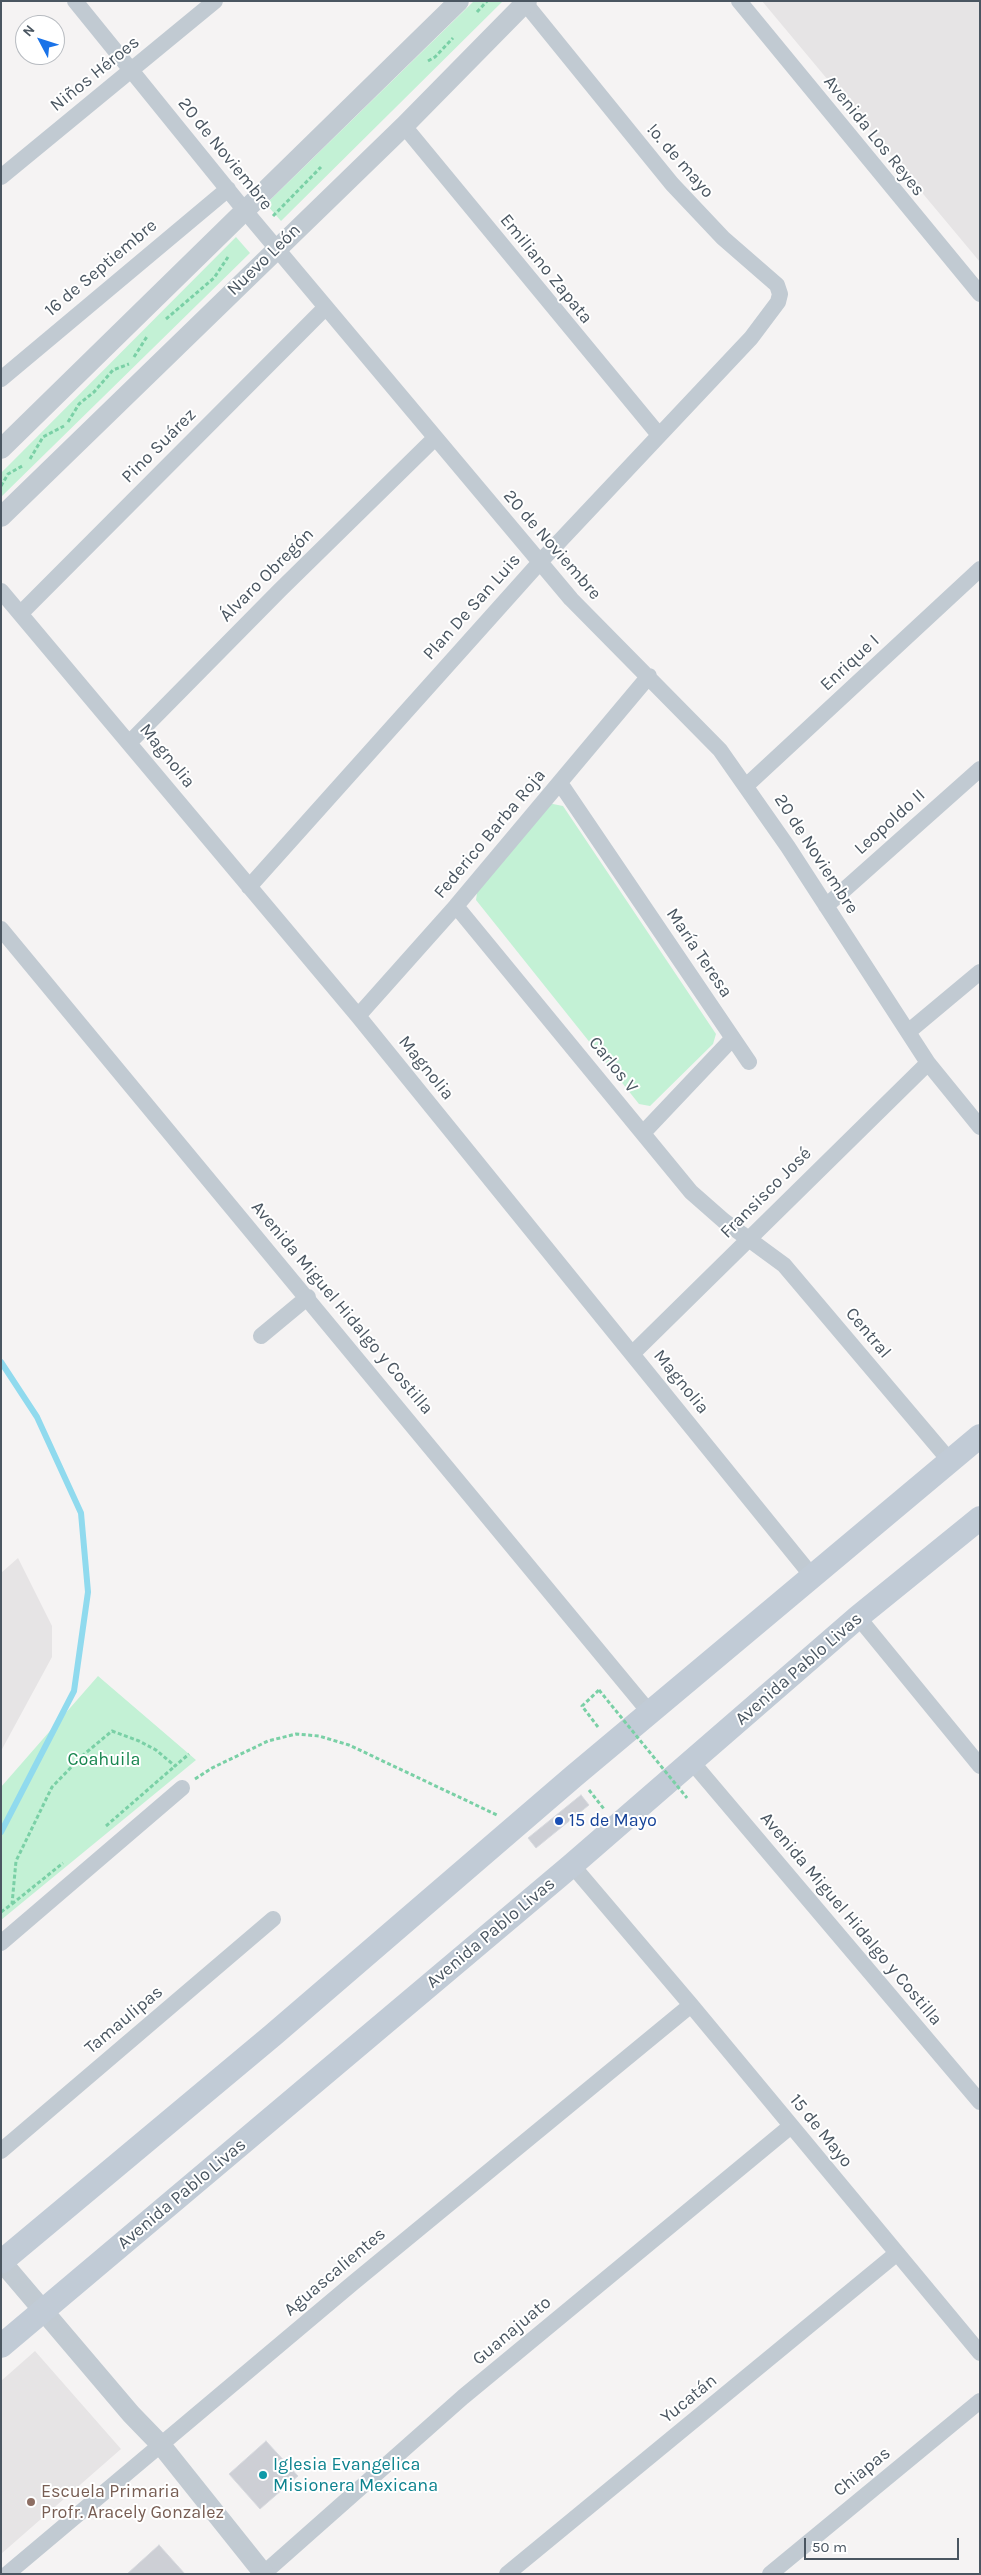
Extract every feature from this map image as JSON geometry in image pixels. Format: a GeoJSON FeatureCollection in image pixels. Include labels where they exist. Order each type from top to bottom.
{"type":"FeatureCollection","features":[{"type":"Feature","properties":{"kind":"main road"},"geometry":{"type":"LineString","coordinates":[[1,2261],[266,2042],[517,1825],[980,1436]]}},
{"type":"Feature","properties":{"kind":"main road","name":"Avenida Pablo Livas"},"geometry":{"type":"LineString","coordinates":[[1,2346],[572,1865],[858,1618],[980,1518]]}},
{"type":"Feature","properties":{"kind":"street","name":"20 de Noviembre"},"geometry":{"type":"LineString","coordinates":[[75,1],[246,212],[571,599],[720,750],[746,785],[928,1063],[980,1127]]}},
{"type":"Feature","properties":{"kind":"street","name":"Niños Héroes"},"geometry":{"type":"LineString","coordinates":[[1,177],[215,1]]}},
{"type":"Feature","properties":{"kind":"street"},"geometry":{"type":"LineString","coordinates":[[1,449],[246,212],[459,1]]}},
{"type":"Feature","properties":{"kind":"street","name":"Avenida Los Reyes"},"geometry":{"type":"LineString","coordinates":[[739,1],[980,294]]}},
{"type":"Feature","properties":{"kind":"street","name":"Nuevo León"},"geometry":{"type":"LineString","coordinates":[[1,517],[277,247],[404,126],[526,2]]}},
{"type":"Feature","properties":{"kind":"street","name":"!o. de mayo"},"geometry":{"type":"LineString","coordinates":[[526,2],[672,184],[723,238],[777,285],[780,294],[778,302],[751,338]]}},
{"type":"Feature","properties":{"kind":"street","name":"Emiliano Zapata"},"geometry":{"type":"LineString","coordinates":[[404,126],[659,435]]}},
{"type":"Feature","properties":{"kind":"street","name":"16 de Septiembre"},"geometry":{"type":"LineString","coordinates":[[1,380],[228,189]]}},
{"type":"Feature","properties":{"kind":"street","name":"Pino Suárez"},"geometry":{"type":"LineString","coordinates":[[20,613],[326,308]]}},
{"type":"Feature","properties":{"kind":"street","name":"Plan De San Luis"},"geometry":{"type":"LineString","coordinates":[[249,887],[540,562],[751,338]]}},
{"type":"Feature","properties":{"kind":"street","name":"Álvaro Obregón"},"geometry":{"type":"LineString","coordinates":[[130,742],[280,590],[435,438]]}},
{"type":"Feature","properties":{"kind":"street","name":"Enrique I"},"geometry":{"type":"LineString","coordinates":[[746,785],[980,569]]}},
{"type":"Feature","properties":{"kind":"street","name":"Magnolia"},"geometry":{"type":"LineString","coordinates":[[1,591],[130,742],[358,1016],[812,1576]]}},
{"type":"Feature","properties":{"kind":"street","name":"Federico Barba Roja"},"geometry":{"type":"LineString","coordinates":[[358,1016],[456,906],[649,676]]}},
{"type":"Feature","properties":{"kind":"street","name":"Leopoldo II"},"geometry":{"type":"LineString","coordinates":[[826,906],[980,769]]}},
{"type":"Feature","properties":{"kind":"street","name":"María Teresa"},"geometry":{"type":"LineString","coordinates":[[560,783],[749,1062]]}},
{"type":"Feature","properties":{"kind":"street","name":"Carlos V"},"geometry":{"type":"LineString","coordinates":[[456,906],[691,1192],[724,1221],[749,1238]]}},
{"type":"Feature","properties":{"kind":"street","name":"Avenida Miguel Hidalgo y Costilla"},"geometry":{"type":"LineString","coordinates":[[1,929],[164,1128],[308,1296],[650,1713]]}},
{"type":"Feature","properties":{"kind":"street"},"geometry":{"type":"LineString","coordinates":[[908,1032],[980,972]]}},
{"type":"Feature","properties":{"kind":"street"},"geometry":{"type":"LineString","coordinates":[[643,1133],[732,1039]]}},
{"type":"Feature","properties":{"kind":"street","name":"Fransisco José"},"geometry":{"type":"LineString","coordinates":[[632,1353],[928,1063]]}},
{"type":"Feature","properties":{"kind":"street","name":"Central"},"geometry":{"type":"LineString","coordinates":[[749,1238],[784,1265],[950,1461]]}},
{"type":"Feature","properties":{"kind":"street"},"geometry":{"type":"LineString","coordinates":[[261,1336],[308,1296]]}},
{"type":"Feature","properties":{"kind":"street"},"geometry":{"type":"LineString","coordinates":[[858,1618],[980,1766]]}},
{"type":"Feature","properties":{"kind":"street","name":"Avenida Miguel Hidalgo y Costilla"},"geometry":{"type":"LineString","coordinates":[[692,1762],[980,2102]]}},
{"type":"Feature","properties":{"kind":"street"},"geometry":{"type":"LineString","coordinates":[[1,1943],[182,1788]]}},
{"type":"Feature","properties":{"kind":"street","name":"15 de Mayo"},"geometry":{"type":"LineString","coordinates":[[572,1865],[792,2126],[980,2354]]}},
{"type":"Feature","properties":{"kind":"street","name":"Tamaulipas"},"geometry":{"type":"LineString","coordinates":[[1,2151],[273,1919]]}},
{"type":"Feature","properties":{"kind":"street","name":"Aguascalientes"},"geometry":{"type":"LineString","coordinates":[[7,2574],[360,2277],[691,2005]]}},
{"type":"Feature","properties":{"kind":"street","name":"Guanajuato"},"geometry":{"type":"LineString","coordinates":[[263,2574],[463,2397],[792,2126]]}},
{"type":"Feature","properties":{"kind":"street","name":"Yucatán"},"geometry":{"type":"LineString","coordinates":[[507,2574],[896,2254]]}},
{"type":"Feature","properties":{"kind":"street"},"geometry":{"type":"LineString","coordinates":[[1,2261],[131,2414],[161,2445],[263,2574]]}},
{"type":"Feature","properties":{"kind":"street","name":"Chiapas"},"geometry":{"type":"LineString","coordinates":[[770,2574],[980,2401]]}},
{"type":"Feature","properties":{"kind":"path"},"geometry":{"type":"LineString","coordinates":[[165,320],[214,278],[228,257],[235,251]]}},
{"type":"Feature","properties":{"kind":"path"},"geometry":{"type":"LineString","coordinates":[[1,486],[8,474],[28,462],[43,437],[66,425],[78,404],[94,392],[113,370],[130,363],[150,332]]}},
{"type":"Feature","properties":{"kind":"path"},"geometry":{"type":"LineString","coordinates":[[582,1706],[599,1690],[686,1798]]}},
{"type":"Feature","properties":{"kind":"path"},"geometry":{"type":"LineString","coordinates":[[12,1904],[12,1884],[16,1861],[33,1825],[52,1787],[82,1756],[112,1731],[140,1741],[156,1750],[175,1766]]}},
{"type":"Feature","properties":{"kind":"path"},"geometry":{"type":"LineString","coordinates":[[182,1788],[212,1768],[268,1741],[296,1734],[318,1736],[365,1752],[517,1825]]}},
{"type":"Feature","properties":{"kind":"path"},"geometry":{"type":"LineString","coordinates":[[103,1829],[189,1754]]}},
{"type":"Feature","properties":{"kind":"path"},"geometry":{"type":"LineString","coordinates":[[1,1912],[70,1858]]}},
{"type":"Feature","properties":{"kind":"shaded area"},"geometry":{"type":"Polygon","coordinates":[[[762,1],[980,1],[980,262],[762,1]]]}},
{"type":"Feature","properties":{"kind":"shaded area"},"geometry":{"type":"Polygon","coordinates":[[[18,1558],[52,1626],[52,1657],[1,1751],[1,1573],[18,1558]]]}},
{"type":"Feature","properties":{"kind":"shaded area","name":"Escuela Primaria Profr. Aracely Gonzalez"},"geometry":{"type":"Polygon","coordinates":[[[35,2351],[121,2449],[1,2554],[1,2381],[35,2351]]]}},
{"type":"Feature","properties":{"kind":"green space"},"geometry":{"type":"Polygon","coordinates":[[[474,1],[503,1],[281,221],[266,204],[474,1]]]}},
{"type":"Feature","properties":{"kind":"green space"},"geometry":{"type":"Polygon","coordinates":[[[236,237],[250,253],[1,497],[1,473],[236,237]]]}},
{"type":"Feature","properties":{"kind":"green space"},"geometry":{"type":"Polygon","coordinates":[[[548,803],[563,806],[716,1034],[713,1044],[650,1106],[639,1104],[476,900],[478,886],[548,803]]]}},
{"type":"Feature","properties":{"kind":"green space","name":"Coahuila"},"geometry":{"type":"Polygon","coordinates":[[[98,1676],[196,1760],[1,1920],[1,1787],[98,1676]]]}},
{"type":"Feature","properties":{"kind":"building","name":"15 de Mayo"},"geometry":{"type":"Polygon","coordinates":[[[581,1795],[589,1805],[536,1848],[528,1838],[581,1795]]]}},
{"type":"Feature","properties":{"kind":"building","name":"Iglesia Evangelica Misionera Mexicana"},"geometry":{"type":"Polygon","coordinates":[[[266,2441],[298,2476],[260,2509],[229,2474],[266,2441]]]}},
{"type":"Feature","properties":{"kind":"building"},"geometry":{"type":"Polygon","coordinates":[[[159,2545],[185,2574],[127,2574],[159,2545]]]}},
{"type":"Feature","properties":{"kind":"waterway"},"geometry":{"type":"LineString","coordinates":[[1,1362],[37,1417],[81,1513],[88,1592],[74,1691],[1,1832]]}},
{"type":"Feature","properties":{"kind":"place","name":"15 de Mayo"},"geometry":{"type":"Point","coordinates":[559,1821]}},
{"type":"Feature","properties":{"kind":"place","name":"Iglesia Evangelica Misionera Mexicana"},"geometry":{"type":"Point","coordinates":[263,2475]}},
{"type":"Feature","properties":{"kind":"place","name":"Escuela Primaria Profr. Aracely Gonzalez"},"geometry":{"type":"Point","coordinates":[31,2502]}}]}
